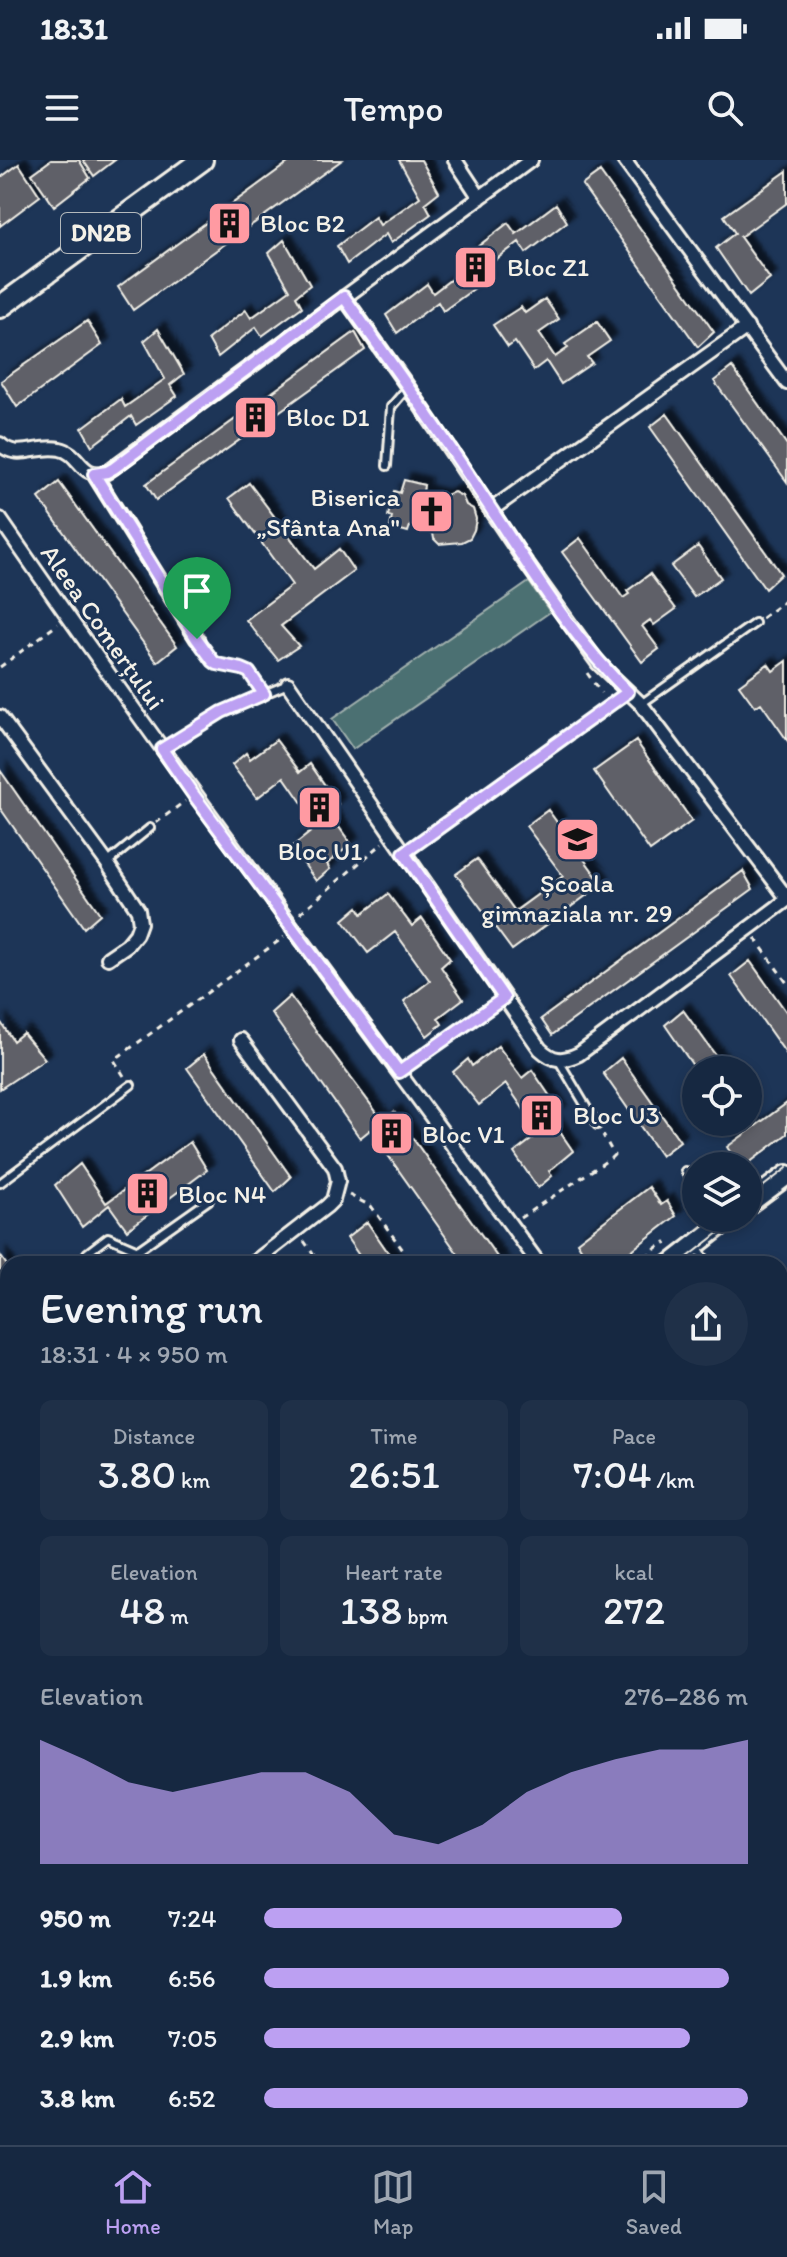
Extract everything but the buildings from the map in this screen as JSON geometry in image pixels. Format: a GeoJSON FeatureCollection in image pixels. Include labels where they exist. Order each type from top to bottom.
{"type":"FeatureCollection","features":[{"type":"Feature","properties":{"kind":"main road","name":"DN2B"},"geometry":{"type":"LineString","coordinates":[[0,307],[202,160]]}},
{"type":"Feature","properties":{"kind":"main road"},"geometry":{"type":"LineString","coordinates":[[762,1194],[787,1175]]}},
{"type":"Feature","properties":{"kind":"main road"},"geometry":{"type":"LineString","coordinates":[[681,1256],[710,1232]]}},
{"type":"Feature","properties":{"kind":"street"},"geometry":{"type":"LineString","coordinates":[[455,160],[480,198]]}},
{"type":"Feature","properties":{"kind":"street"},"geometry":{"type":"LineString","coordinates":[[94,474],[114,468],[531,160]]}},
{"type":"Feature","properties":{"kind":"street"},"geometry":{"type":"LineString","coordinates":[[624,160],[787,383]]}},
{"type":"Feature","properties":{"kind":"street"},"geometry":{"type":"LineString","coordinates":[[288,684],[540,1049],[559,1061],[579,1054],[787,899],[641,704],[598,663],[344,297]]}},
{"type":"Feature","properties":{"kind":"street"},"geometry":{"type":"LineString","coordinates":[[491,510],[747,327]]}},
{"type":"Feature","properties":{"kind":"street"},"geometry":{"type":"LineString","coordinates":[[0,444],[8,451],[18,452],[40,448],[60,449],[94,474],[197,639]]}},
{"type":"Feature","properties":{"kind":"street","name":"Aleea Comerțului"},"geometry":{"type":"LineString","coordinates":[[0,519],[193,794],[533,1256]]}},
{"type":"Feature","properties":{"kind":"street"},"geometry":{"type":"LineString","coordinates":[[0,717],[138,910],[140,923],[136,934],[127,945],[108,958]]}},
{"type":"Feature","properties":{"kind":"street"},"geometry":{"type":"LineString","coordinates":[[241,1040],[335,1168],[338,1181],[337,1190],[327,1206],[262,1256]]}},
{"type":"Feature","properties":{"kind":"lane"},"geometry":{"type":"LineString","coordinates":[[387,466],[391,407],[408,387]]}},
{"type":"Feature","properties":{"kind":"lane"},"geometry":{"type":"LineString","coordinates":[[641,704],[755,623]]}},
{"type":"Feature","properties":{"kind":"lane"},"geometry":{"type":"LineString","coordinates":[[162,749],[222,712],[288,684]]}},
{"type":"Feature","properties":{"kind":"lane"},"geometry":{"type":"LineString","coordinates":[[107,863],[150,828]]}},
{"type":"Feature","properties":{"kind":"lane"},"geometry":{"type":"LineString","coordinates":[[559,1061],[597,1125]]}},
{"type":"Feature","properties":{"kind":"lane"},"geometry":{"type":"LineString","coordinates":[[0,1183],[131,1085]]}},
{"type":"Feature","properties":{"kind":"lane"},"geometry":{"type":"LineString","coordinates":[[138,1250],[209,1200]]}},
{"type":"Feature","properties":{"kind":"lane"},"geometry":{"type":"LineString","coordinates":[[87,1253],[108,1237],[138,1250],[142,1256]]}},
{"type":"Feature","properties":{"kind":"lane"},"geometry":{"type":"LineString","coordinates":[[695,1245],[703,1256]]}},
{"type":"Feature","properties":{"kind":"path"},"geometry":{"type":"LineString","coordinates":[[755,623],[787,599]]}},
{"type":"Feature","properties":{"kind":"path"},"geometry":{"type":"LineString","coordinates":[[0,667],[67,617]]}},
{"type":"Feature","properties":{"kind":"path"},"geometry":{"type":"LineString","coordinates":[[197,639],[217,664],[249,672],[264,694]]}},
{"type":"Feature","properties":{"kind":"path"},"geometry":{"type":"LineString","coordinates":[[404,853],[628,692]]}},
{"type":"Feature","properties":{"kind":"path"},"geometry":{"type":"LineString","coordinates":[[150,828],[193,794]]}},
{"type":"Feature","properties":{"kind":"path"},"geometry":{"type":"LineString","coordinates":[[131,1085],[114,1060],[291,927],[392,836]]}},
{"type":"Feature","properties":{"kind":"path"},"geometry":{"type":"LineString","coordinates":[[748,929],[787,983]]}},
{"type":"Feature","properties":{"kind":"path"},"geometry":{"type":"LineString","coordinates":[[399,1072],[504,998]]}},
{"type":"Feature","properties":{"kind":"path"},"geometry":{"type":"LineString","coordinates":[[510,1225],[614,1155],[597,1125]]}},
{"type":"Feature","properties":{"kind":"path"},"geometry":{"type":"LineString","coordinates":[[337,1190],[371,1206],[407,1256]]}},
{"type":"Feature","properties":{"kind":"path"},"geometry":{"type":"LineString","coordinates":[[296,1230],[314,1256]]}},
{"type":"Feature","properties":{"kind":"green space"},"geometry":{"type":"Polygon","coordinates":[[[529,582],[550,612],[353,749],[332,719],[529,582]]]}},
{"type":"Feature","properties":{"kind":"tram line"},"geometry":{"type":"LineString","coordinates":[[762,1187],[787,1168]]}},
{"type":"Feature","properties":{"kind":"tram line"},"geometry":{"type":"LineString","coordinates":[[689,1256],[720,1232]]}},
{"type":"Feature","properties":{"kind":"place","name":"Bloc B2"},"geometry":{"type":"Point","coordinates":[229,223]}},
{"type":"Feature","properties":{"kind":"place","name":"Bloc Z1"},"geometry":{"type":"Point","coordinates":[476,267]}},
{"type":"Feature","properties":{"kind":"place","name":"Bloc D1"},"geometry":{"type":"Point","coordinates":[255,417]}},
{"type":"Feature","properties":{"kind":"place","name":"Biserica „Sfânta Ana\""},"geometry":{"type":"Point","coordinates":[431,512]}},
{"type":"Feature","properties":{"kind":"place","name":"Bloc U1"},"geometry":{"type":"Point","coordinates":[320,808]}},
{"type":"Feature","properties":{"kind":"place","name":"Școala gimnaziala nr. 29"},"geometry":{"type":"Point","coordinates":[577,840]}},
{"type":"Feature","properties":{"kind":"place","name":"Bloc U3"},"geometry":{"type":"Point","coordinates":[542,1115]}},
{"type":"Feature","properties":{"kind":"place","name":"Bloc V1"},"geometry":{"type":"Point","coordinates":[391,1134]}},
{"type":"Feature","properties":{"kind":"place","name":"Bloc N4"},"geometry":{"type":"Point","coordinates":[147,1194]}},
{"type":"Feature","properties":{"kind":"route"},"geometry":{"type":"LineString","coordinates":[[344,297],[572,627],[598,663],[628,692],[404,853],[504,998],[399,1072],[162,749],[222,712],[264,694],[249,672],[217,664],[197,639],[94,474],[114,468],[344,297]]}}]}
